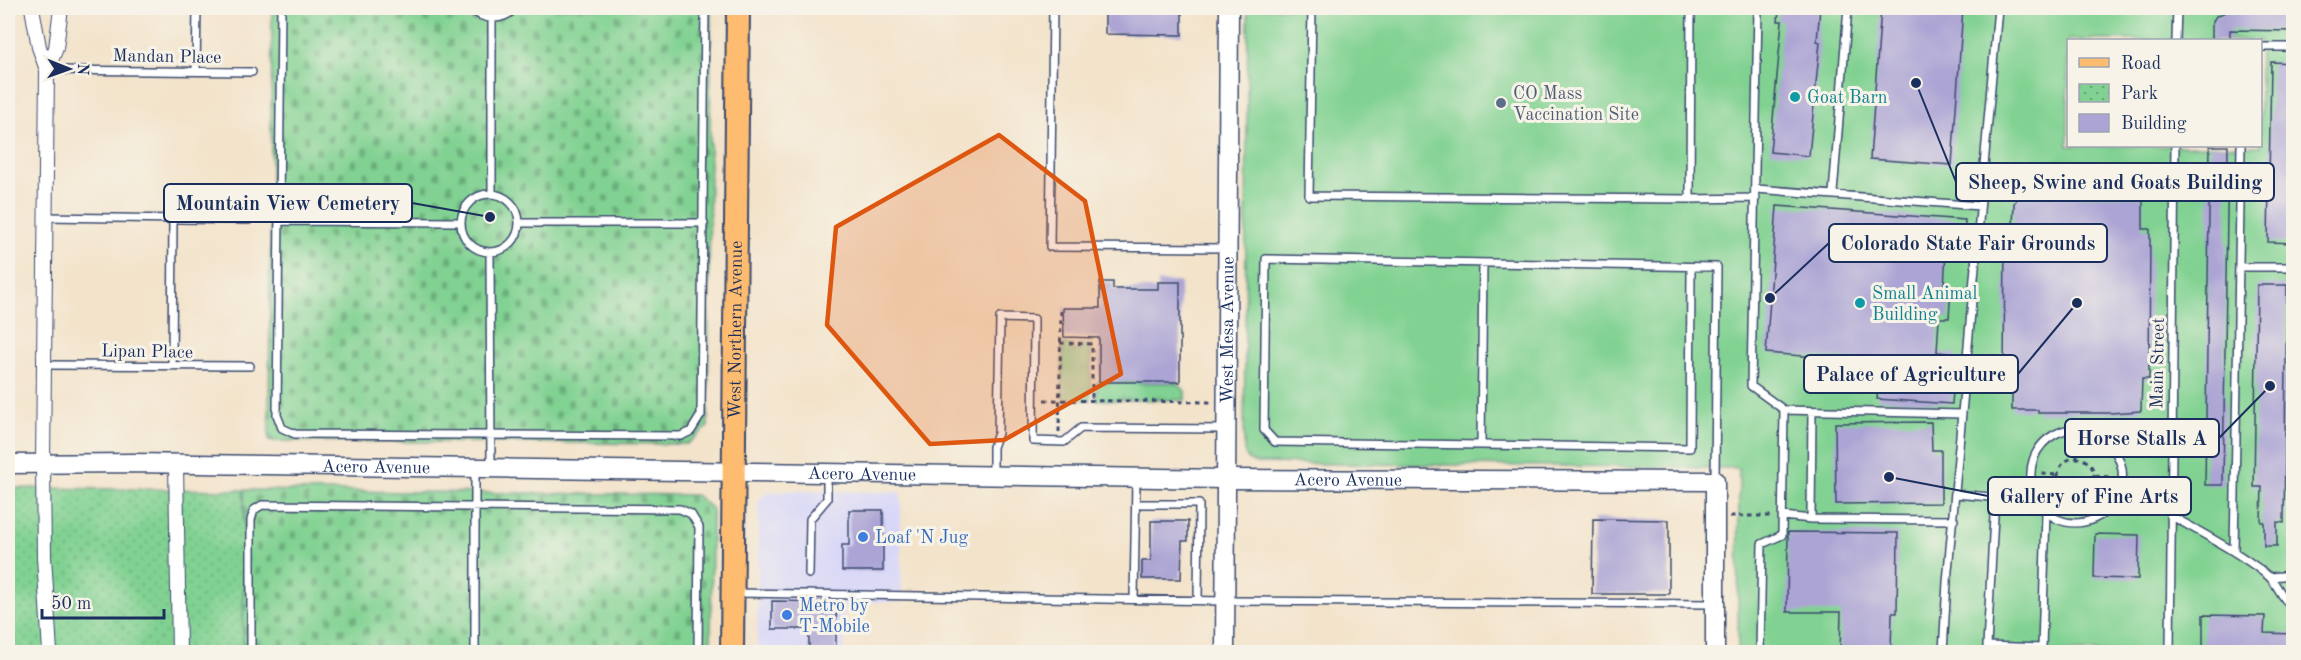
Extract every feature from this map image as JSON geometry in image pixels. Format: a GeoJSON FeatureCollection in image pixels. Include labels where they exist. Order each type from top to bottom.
{"type":"FeatureCollection","features":[{"type":"Feature","properties":{"kind":"main road","name":"West Northern Avenue"},"geometry":{"type":"LineString","coordinates":[[732,652],[738,8]]}},
{"type":"Feature","properties":{"kind":"street"},"geometry":{"type":"LineString","coordinates":[[32,8],[39,47],[47,70],[43,464],[44,557],[50,652]]}},
{"type":"Feature","properties":{"kind":"street"},"geometry":{"type":"LineString","coordinates":[[47,70],[56,48],[61,8]]}},
{"type":"Feature","properties":{"kind":"street","name":"West Mesa Avenue"},"geometry":{"type":"LineString","coordinates":[[1225,652],[1226,479],[1217,429],[1226,248],[1229,8]]}},
{"type":"Feature","properties":{"kind":"street","name":"Acero Avenue"},"geometry":{"type":"LineString","coordinates":[[8,464],[176,464],[1226,479],[1715,481]]}},
{"type":"Feature","properties":{"kind":"street"},"geometry":{"type":"LineString","coordinates":[[176,464],[179,652]]}},
{"type":"Feature","properties":{"kind":"street"},"geometry":{"type":"LineString","coordinates":[[1715,481],[1715,652]]}},
{"type":"Feature","properties":{"kind":"lane"},"geometry":{"type":"LineString","coordinates":[[196,71],[197,8]]}},
{"type":"Feature","properties":{"kind":"lane"},"geometry":{"type":"LineString","coordinates":[[281,8],[277,415],[282,428],[295,434],[681,436],[691,431],[701,415],[705,8]]}},
{"type":"Feature","properties":{"kind":"lane"},"geometry":{"type":"LineString","coordinates":[[470,8],[481,16],[492,19],[508,15],[516,8]]}},
{"type":"Feature","properties":{"kind":"lane"},"geometry":{"type":"LineString","coordinates":[[1053,8],[1050,247],[1226,248]]}},
{"type":"Feature","properties":{"kind":"lane"},"geometry":{"type":"LineString","coordinates":[[1312,8],[1309,196],[1756,198]]}},
{"type":"Feature","properties":{"kind":"lane"},"geometry":{"type":"LineString","coordinates":[[1690,199],[1691,8]]}},
{"type":"Feature","properties":{"kind":"lane"},"geometry":{"type":"LineString","coordinates":[[1758,8],[1751,386],[1784,410],[1962,414]]}},
{"type":"Feature","properties":{"kind":"lane"},"geometry":{"type":"LineString","coordinates":[[1833,194],[1848,8]]}},
{"type":"Feature","properties":{"kind":"lane"},"geometry":{"type":"LineString","coordinates":[[1942,652],[1998,8]]}},
{"type":"Feature","properties":{"kind":"lane"},"geometry":{"type":"LineString","coordinates":[[2176,39],[2177,8]]}},
{"type":"Feature","properties":{"kind":"lane"},"geometry":{"type":"LineString","coordinates":[[492,19],[492,193]]}},
{"type":"Feature","properties":{"kind":"lane"},"geometry":{"type":"LineString","coordinates":[[2262,47],[2294,47]]}},
{"type":"Feature","properties":{"kind":"lane","name":"Mandan Place"},"geometry":{"type":"LineString","coordinates":[[47,70],[252,72]]}},
{"type":"Feature","properties":{"kind":"lane","name":"Main Street"},"geometry":{"type":"LineString","coordinates":[[2170,652],[2175,147]]}},
{"type":"Feature","properties":{"kind":"lane"},"geometry":{"type":"LineString","coordinates":[[2234,551],[2241,147]]}},
{"type":"Feature","properties":{"kind":"lane"},"geometry":{"type":"LineString","coordinates":[[1756,189],[1980,206]]}},
{"type":"Feature","properties":{"kind":"lane"},"geometry":{"type":"LineString","coordinates":[[492,193],[503,196],[513,204],[520,223],[514,240],[508,246],[490,252],[471,245],[464,237],[459,222],[464,209],[471,201],[480,195],[492,193]]}},
{"type":"Feature","properties":{"kind":"lane"},"geometry":{"type":"LineString","coordinates":[[46,217],[249,219]]}},
{"type":"Feature","properties":{"kind":"lane"},"geometry":{"type":"LineString","coordinates":[[172,366],[173,219]]}},
{"type":"Feature","properties":{"kind":"lane"},"geometry":{"type":"LineString","coordinates":[[279,221],[459,222]]}},
{"type":"Feature","properties":{"kind":"lane"},"geometry":{"type":"LineString","coordinates":[[520,223],[704,223]]}},
{"type":"Feature","properties":{"kind":"lane"},"geometry":{"type":"LineString","coordinates":[[475,652],[475,507],[491,435],[490,252]]}},
{"type":"Feature","properties":{"kind":"lane"},"geometry":{"type":"LineString","coordinates":[[1691,267],[1690,448],[1275,442],[1264,430],[1266,259],[1717,267],[1715,481]]}},
{"type":"Feature","properties":{"kind":"lane"},"geometry":{"type":"LineString","coordinates":[[1481,445],[1483,263]]}},
{"type":"Feature","properties":{"kind":"lane"},"geometry":{"type":"LineString","coordinates":[[2240,267],[2294,267]]}},
{"type":"Feature","properties":{"kind":"lane"},"geometry":{"type":"LineString","coordinates":[[993,475],[993,447],[998,433],[1000,318],[1034,319],[1033,441],[1064,442],[1081,428],[1217,429]]}},
{"type":"Feature","properties":{"kind":"lane","name":"Lipan Place"},"geometry":{"type":"LineString","coordinates":[[44,364],[250,366]]}},
{"type":"Feature","properties":{"kind":"lane"},"geometry":{"type":"LineString","coordinates":[[1760,652],[1762,544],[1782,535],[1784,410]]}},
{"type":"Feature","properties":{"kind":"lane"},"geometry":{"type":"LineString","coordinates":[[1811,519],[1812,411]]}},
{"type":"Feature","properties":{"kind":"lane"},"geometry":{"type":"LineString","coordinates":[[2078,429],[2102,436],[2114,447],[2121,462],[2123,478],[2113,506],[2102,515],[2075,523],[2059,520],[2046,512],[2037,501],[2031,488],[2029,473],[2033,457],[2042,444],[2055,434],[2078,429]]}},
{"type":"Feature","properties":{"kind":"lane"},"geometry":{"type":"LineString","coordinates":[[809,574],[810,519],[827,499],[827,474]]}},
{"type":"Feature","properties":{"kind":"lane"},"geometry":{"type":"LineString","coordinates":[[1134,599],[1136,477]]}},
{"type":"Feature","properties":{"kind":"lane"},"geometry":{"type":"LineString","coordinates":[[2121,487],[2150,489],[2170,494]]}},
{"type":"Feature","properties":{"kind":"lane"},"geometry":{"type":"LineString","coordinates":[[1955,494],[2037,501]]}},
{"type":"Feature","properties":{"kind":"lane"},"geometry":{"type":"LineString","coordinates":[[1995,498],[1988,646],[2042,648],[2046,512]]}},
{"type":"Feature","properties":{"kind":"lane"},"geometry":{"type":"LineString","coordinates":[[1136,504],[1199,504],[1198,600]]}},
{"type":"Feature","properties":{"kind":"lane"},"geometry":{"type":"LineString","coordinates":[[251,652],[251,520],[254,510],[262,506],[680,509],[691,514],[699,527],[698,652]]}},
{"type":"Feature","properties":{"kind":"lane"},"geometry":{"type":"LineString","coordinates":[[2170,515],[2234,551],[2270,577],[2288,604],[2294,607]]}},
{"type":"Feature","properties":{"kind":"lane"},"geometry":{"type":"LineString","coordinates":[[1783,516],[1811,519],[1954,520]]}},
{"type":"Feature","properties":{"kind":"lane"},"geometry":{"type":"LineString","coordinates":[[2270,577],[2294,576]]}},
{"type":"Feature","properties":{"kind":"lane"},"geometry":{"type":"LineString","coordinates":[[732,593],[1225,601],[1716,604]]}},
{"type":"Feature","properties":{"kind":"path"},"geometry":{"type":"LineString","coordinates":[[1059,442],[1061,311]]}},
{"type":"Feature","properties":{"kind":"path"},"geometry":{"type":"LineString","coordinates":[[1092,401],[1093,338]]}},
{"type":"Feature","properties":{"kind":"path"},"geometry":{"type":"LineString","coordinates":[[1060,343],[1092,344]]}},
{"type":"Feature","properties":{"kind":"path"},"geometry":{"type":"LineString","coordinates":[[1033,400],[1209,402],[1217,429]]}},
{"type":"Feature","properties":{"kind":"path"},"geometry":{"type":"LineString","coordinates":[[2077,457],[2078,429]]}},
{"type":"Feature","properties":{"kind":"path"},"geometry":{"type":"LineString","coordinates":[[2077,457],[2091,464],[2095,476],[2091,487],[2076,494],[2070,493],[2061,486],[2058,475],[2063,463],[2077,457]]}},
{"type":"Feature","properties":{"kind":"path"},"geometry":{"type":"LineString","coordinates":[[2095,476],[2123,478]]}},
{"type":"Feature","properties":{"kind":"path"},"geometry":{"type":"LineString","coordinates":[[2075,523],[2076,494]]}},
{"type":"Feature","properties":{"kind":"path"},"geometry":{"type":"LineString","coordinates":[[1715,517],[1783,516]]}},
{"type":"Feature","properties":{"kind":"highlighted area"},"geometry":{"type":"Polygon","coordinates":[[[999,135],[1085,201],[1121,374],[1004,440],[930,444],[827,325],[836,227],[999,135]]]}},
{"type":"Feature","properties":{"kind":"shaded area"},"geometry":{"type":"Polygon","coordinates":[[[786,491],[901,492],[902,602],[844,602],[844,652],[757,652],[759,500],[766,493],[786,491]]]}},
{"type":"Feature","properties":{"kind":"green space"},"geometry":{"type":"Polygon","coordinates":[[[272,8],[711,8],[708,427],[687,444],[269,441],[272,8]]]}},
{"type":"Feature","properties":{"kind":"green space"},"geometry":{"type":"Polygon","coordinates":[[[1248,8],[2293,8],[2293,652],[1738,652],[1739,468],[1256,463],[1248,460],[1244,451],[1248,8]]]}},
{"type":"Feature","properties":{"kind":"green space"},"geometry":{"type":"Polygon","coordinates":[[[1063,344],[1073,345],[1074,351],[1078,350],[1078,345],[1091,345],[1091,400],[1062,399],[1063,344]]]}},
{"type":"Feature","properties":{"kind":"green space"},"geometry":{"type":"Polygon","coordinates":[[[1097,382],[1177,383],[1185,391],[1185,400],[1097,400],[1097,382]]]}},
{"type":"Feature","properties":{"kind":"green space"},"geometry":{"type":"Polygon","coordinates":[[[8,488],[244,490],[243,652],[8,652],[8,488]]]}},
{"type":"Feature","properties":{"kind":"green space"},"geometry":{"type":"Polygon","coordinates":[[[244,490],[696,495],[712,509],[711,652],[243,652],[244,490]]]}},
{"type":"Feature","properties":{"kind":"building"},"geometry":{"type":"Polygon","coordinates":[[[1105,8],[1182,8],[1182,35],[1105,34],[1105,8]]]}},
{"type":"Feature","properties":{"kind":"building","name":"Goat Barn"},"geometry":{"type":"Polygon","coordinates":[[[1779,8],[1820,8],[1817,41],[1820,42],[1809,156],[1770,152],[1782,21],[1778,21],[1779,8]]]}},
{"type":"Feature","properties":{"kind":"building"},"geometry":{"type":"Polygon","coordinates":[[[1881,8],[1963,8],[1952,165],[1870,159],[1881,8]]]}},
{"type":"Feature","properties":{"kind":"building"},"geometry":{"type":"Polygon","coordinates":[[[2230,10],[2294,11],[2294,31],[2230,30],[2230,39],[2212,39],[2212,23],[2216,16],[2230,10]]]}},
{"type":"Feature","properties":{"kind":"building"},"geometry":{"type":"Polygon","coordinates":[[[2271,62],[2294,63],[2294,243],[2268,242],[2271,62]]]}},
{"type":"Feature","properties":{"kind":"building"},"geometry":{"type":"Polygon","coordinates":[[[2210,147],[2228,147],[2223,485],[2205,485],[2210,147]]]}},
{"type":"Feature","properties":{"kind":"building"},"geometry":{"type":"Polygon","coordinates":[[[2020,195],[2140,196],[2143,201],[2143,229],[2150,229],[2149,379],[2142,379],[2141,411],[2038,413],[2038,410],[2012,410],[2012,377],[2004,377],[2005,228],[2013,227],[2014,203],[2020,195]]]}},
{"type":"Feature","properties":{"kind":"building","name":"Small Animal Building"},"geometry":{"type":"Polygon","coordinates":[[[1777,206],[1965,220],[1963,252],[1946,251],[1944,288],[1951,288],[1949,318],[1939,318],[1937,352],[1956,354],[1952,404],[1877,399],[1880,362],[1766,353],[1777,206]]]}},
{"type":"Feature","properties":{"kind":"building"},"geometry":{"type":"Polygon","coordinates":[[[1100,282],[1113,282],[1113,289],[1158,289],[1158,282],[1180,282],[1180,382],[1099,382],[1099,338],[1064,337],[1063,308],[1100,308],[1100,282]]]}},
{"type":"Feature","properties":{"kind":"building"},"geometry":{"type":"Polygon","coordinates":[[[2257,285],[2287,285],[2284,523],[2277,522],[2277,546],[2264,546],[2264,522],[2261,522],[2262,487],[2254,487],[2257,285]]]}},
{"type":"Feature","properties":{"kind":"building"},"geometry":{"type":"Polygon","coordinates":[[[1931,422],[1932,450],[1941,450],[1941,503],[1836,504],[1835,423],[1931,422]]]}},
{"type":"Feature","properties":{"kind":"building"},"geometry":{"type":"Polygon","coordinates":[[[849,510],[883,510],[883,571],[842,571],[842,545],[849,545],[849,510]]]}},
{"type":"Feature","properties":{"kind":"building"},"geometry":{"type":"Polygon","coordinates":[[[1593,519],[1669,520],[1669,594],[1592,594],[1593,519]]]}},
{"type":"Feature","properties":{"kind":"building"},"geometry":{"type":"Polygon","coordinates":[[[1151,521],[1188,521],[1188,541],[1182,541],[1181,579],[1142,579],[1142,561],[1151,561],[1151,521]]]}},
{"type":"Feature","properties":{"kind":"building"},"geometry":{"type":"Polygon","coordinates":[[[1788,532],[1898,533],[1897,613],[1892,613],[1891,652],[1840,652],[1841,612],[1787,612],[1788,532]]]}},
{"type":"Feature","properties":{"kind":"building"},"geometry":{"type":"Polygon","coordinates":[[[2095,534],[2139,535],[2138,579],[2094,578],[2095,534]]]}},
{"type":"Feature","properties":{"kind":"building"},"geometry":{"type":"Polygon","coordinates":[[[772,601],[836,602],[836,652],[809,652],[809,629],[772,629],[772,601]]]}},
{"type":"Feature","properties":{"kind":"building"},"geometry":{"type":"Polygon","coordinates":[[[2203,615],[2265,616],[2264,633],[2294,634],[2294,652],[2203,652],[2203,615]]]}},
{"type":"Feature","properties":{"kind":"place","name":"Sheep, Swine and Goats Building"},"geometry":{"type":"Point","coordinates":[1916,83]}},
{"type":"Feature","properties":{"kind":"place","name":"Goat Barn"},"geometry":{"type":"Point","coordinates":[1795,97]}},
{"type":"Feature","properties":{"kind":"place","name":"CO Mass Vaccination Site"},"geometry":{"type":"Point","coordinates":[1501,103]}},
{"type":"Feature","properties":{"kind":"place","name":"Mountain View Cemetery"},"geometry":{"type":"Point","coordinates":[490,217]}},
{"type":"Feature","properties":{"kind":"place","name":"Colorado State Fair Grounds"},"geometry":{"type":"Point","coordinates":[1770,298]}},
{"type":"Feature","properties":{"kind":"place","name":"Small Animal Building"},"geometry":{"type":"Point","coordinates":[1860,303]}},
{"type":"Feature","properties":{"kind":"place","name":"Palace of Agriculture"},"geometry":{"type":"Point","coordinates":[2077,303]}},
{"type":"Feature","properties":{"kind":"place","name":"Horse Stalls A"},"geometry":{"type":"Point","coordinates":[2270,386]}},
{"type":"Feature","properties":{"kind":"place","name":"Gallery of Fine Arts"},"geometry":{"type":"Point","coordinates":[1889,477]}},
{"type":"Feature","properties":{"kind":"place","name":"Loaf 'N Jug"},"geometry":{"type":"Point","coordinates":[863,537]}},
{"type":"Feature","properties":{"kind":"place","name":"Metro by T-Mobile"},"geometry":{"type":"Point","coordinates":[787,615]}}]}
